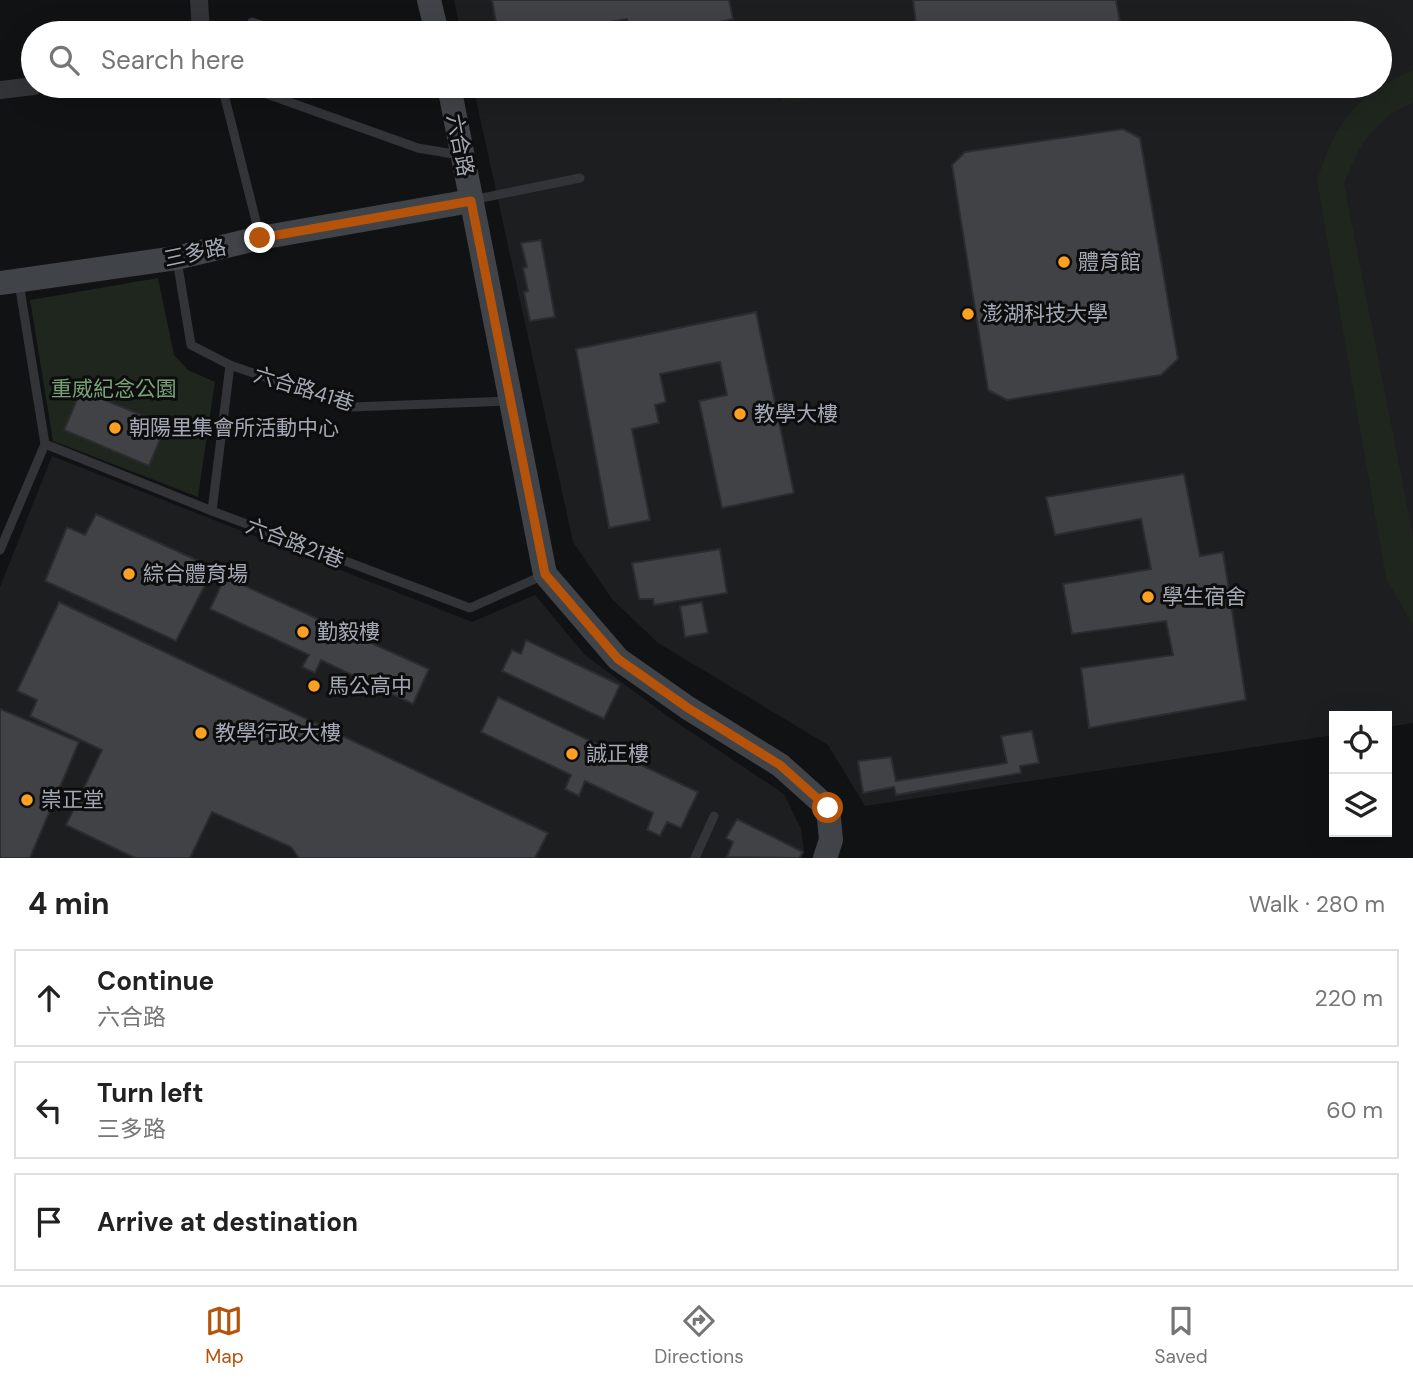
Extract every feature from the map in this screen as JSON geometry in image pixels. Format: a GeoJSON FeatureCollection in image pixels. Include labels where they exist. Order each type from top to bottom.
{"type":"FeatureCollection","features":[{"type":"Feature","properties":{"kind":"street"},"geometry":{"type":"LineString","coordinates":[[200,0],[201,21]]}},
{"type":"Feature","properties":{"kind":"street"},"geometry":{"type":"LineString","coordinates":[[429,0],[434,21]]}},
{"type":"Feature","properties":{"kind":"street"},"geometry":{"type":"LineString","coordinates":[[0,90],[21,88]]}},
{"type":"Feature","properties":{"kind":"street","name":"六合路"},"geometry":{"type":"LineString","coordinates":[[449,98],[545,574],[618,659],[688,708],[780,765],[828,808],[831,840],[825,858]]}},
{"type":"Feature","properties":{"kind":"street","name":"三多路"},"geometry":{"type":"LineString","coordinates":[[9,283],[176,258],[260,238],[471,201]]}},
{"type":"Feature","properties":{"kind":"lane"},"geometry":{"type":"LineString","coordinates":[[225,98],[260,238]]}},
{"type":"Feature","properties":{"kind":"lane"},"geometry":{"type":"LineString","coordinates":[[278,98],[418,148],[461,155]]}},
{"type":"Feature","properties":{"kind":"lane"},"geometry":{"type":"LineString","coordinates":[[471,201],[580,178]]}},
{"type":"Feature","properties":{"kind":"lane","name":"六合路41巷"},"geometry":{"type":"LineString","coordinates":[[176,258],[191,345],[230,365],[352,407],[510,401]]}},
{"type":"Feature","properties":{"kind":"lane"},"geometry":{"type":"LineString","coordinates":[[0,550],[45,444],[9,283]]}},
{"type":"Feature","properties":{"kind":"lane"},"geometry":{"type":"LineString","coordinates":[[212,511],[230,365]]}},
{"type":"Feature","properties":{"kind":"lane","name":"六合路21巷"},"geometry":{"type":"LineString","coordinates":[[45,444],[212,511],[470,608],[545,574]]}},
{"type":"Feature","properties":{"kind":"lane"},"geometry":{"type":"LineString","coordinates":[[695,858],[714,816]]}},
{"type":"Feature","properties":{"kind":"shaded area","name":"澎湖科技大學"},"geometry":{"type":"Polygon","coordinates":[[[454,0],[1413,0],[1413,723],[1392,726],[1392,711],[1329,711],[1329,736],[865,806],[828,745],[658,643],[612,599],[573,542],[476,98],[1392,98],[1392,21],[458,21],[454,0]]]}},
{"type":"Feature","properties":{"kind":"shaded area","name":"馬公高中"},"geometry":{"type":"Polygon","coordinates":[[[52,456],[472,622],[535,595],[585,655],[670,718],[784,794],[801,829],[804,852],[802,858],[0,858],[0,587],[52,456]]]}},
{"type":"Feature","properties":{"kind":"green space"},"geometry":{"type":"Polygon","coordinates":[[[1413,70],[1413,102],[1387,118],[1369,135],[1344,184],[1413,536],[1413,626],[1386,578],[1317,181],[1340,126],[1366,98],[1392,98],[1392,80],[1413,70]]]}},
{"type":"Feature","properties":{"kind":"green space"},"geometry":{"type":"Polygon","coordinates":[[[782,98],[818,98],[782,102],[782,98]]]}},
{"type":"Feature","properties":{"kind":"green space","name":"重威紀念公園"},"geometry":{"type":"Polygon","coordinates":[[[158,278],[174,355],[188,370],[215,382],[198,497],[53,441],[30,300],[158,278]]]}},
{"type":"Feature","properties":{"kind":"building"},"geometry":{"type":"Polygon","coordinates":[[[492,0],[729,0],[733,19],[724,21],[496,21],[492,0]]]}},
{"type":"Feature","properties":{"kind":"building"},"geometry":{"type":"Polygon","coordinates":[[[913,0],[1116,0],[1120,21],[916,21],[913,0]]]}},
{"type":"Feature","properties":{"kind":"building","name":"體育館"},"geometry":{"type":"Polygon","coordinates":[[[1123,129],[1140,138],[1178,359],[1161,375],[1007,400],[988,390],[952,165],[965,152],[1123,129]]]}},
{"type":"Feature","properties":{"kind":"building"},"geometry":{"type":"Polygon","coordinates":[[[541,240],[555,317],[530,321],[524,292],[528,291],[523,268],[527,267],[521,243],[541,240]]]}},
{"type":"Feature","properties":{"kind":"building","name":"教學大樓"},"geometry":{"type":"Polygon","coordinates":[[[756,312],[794,493],[722,508],[699,401],[727,395],[720,362],[660,374],[666,402],[655,405],[659,423],[632,429],[650,520],[609,528],[576,349],[756,312]]]}},
{"type":"Feature","properties":{"kind":"building","name":"朝陽里集會所活動中心"},"geometry":{"type":"Polygon","coordinates":[[[81,390],[166,425],[149,466],[64,430],[81,390]]]}},
{"type":"Feature","properties":{"kind":"building","name":"學生宿舍"},"geometry":{"type":"Polygon","coordinates":[[[1184,474],[1200,556],[1223,552],[1246,700],[1089,728],[1081,668],[1173,655],[1166,621],[1072,634],[1063,584],[1151,569],[1141,519],[1055,535],[1046,497],[1184,474]]]}},
{"type":"Feature","properties":{"kind":"building","name":"綜合體育場"},"geometry":{"type":"Polygon","coordinates":[[[96,514],[214,568],[176,641],[45,581],[67,527],[85,535],[96,514]]]}},
{"type":"Feature","properties":{"kind":"building"},"geometry":{"type":"Polygon","coordinates":[[[720,549],[727,593],[654,605],[653,599],[639,599],[632,563],[720,549]]]}},
{"type":"Feature","properties":{"kind":"building","name":"勤毅樓"},"geometry":{"type":"Polygon","coordinates":[[[225,577],[429,669],[413,704],[321,660],[315,673],[302,667],[309,655],[210,609],[225,577]]]}},
{"type":"Feature","properties":{"kind":"building","name":"教學行政大樓"},"geometry":{"type":"Polygon","coordinates":[[[59,602],[548,833],[535,858],[299,858],[291,847],[212,812],[190,858],[135,858],[66,825],[102,750],[30,716],[37,700],[17,691],[59,602]]]}},
{"type":"Feature","properties":{"kind":"building"},"geometry":{"type":"Polygon","coordinates":[[[702,602],[708,633],[685,637],[680,606],[702,602]]]}},
{"type":"Feature","properties":{"kind":"building"},"geometry":{"type":"Polygon","coordinates":[[[526,640],[620,685],[604,719],[502,671],[512,650],[521,654],[526,640]]]}},
{"type":"Feature","properties":{"kind":"building","name":"誠正樓"},"geometry":{"type":"Polygon","coordinates":[[[498,697],[698,792],[681,828],[667,822],[660,836],[647,830],[653,813],[585,781],[579,796],[565,789],[571,775],[481,732],[498,697]]]}},
{"type":"Feature","properties":{"kind":"building","name":"崇正堂"},"geometry":{"type":"Polygon","coordinates":[[[0,709],[79,742],[30,858],[0,858],[0,709]]]}},
{"type":"Feature","properties":{"kind":"building"},"geometry":{"type":"Polygon","coordinates":[[[1032,731],[1039,763],[1020,766],[1021,773],[896,795],[894,787],[863,793],[858,761],[891,757],[896,781],[1007,763],[1001,736],[1032,731]]]}},
{"type":"Feature","properties":{"kind":"building"},"geometry":{"type":"Polygon","coordinates":[[[737,819],[803,852],[799,858],[727,857],[733,842],[726,838],[737,819]]]}},
{"type":"Feature","properties":{"kind":"place","name":"體育館"},"geometry":{"type":"Point","coordinates":[1064,262]}},
{"type":"Feature","properties":{"kind":"place","name":"澎湖科技大學"},"geometry":{"type":"Point","coordinates":[968,314]}},
{"type":"Feature","properties":{"kind":"place","name":"教學大樓"},"geometry":{"type":"Point","coordinates":[740,414]}},
{"type":"Feature","properties":{"kind":"place","name":"朝陽里集會所活動中心"},"geometry":{"type":"Point","coordinates":[115,428]}},
{"type":"Feature","properties":{"kind":"place","name":"綜合體育場"},"geometry":{"type":"Point","coordinates":[129,574]}},
{"type":"Feature","properties":{"kind":"place","name":"學生宿舍"},"geometry":{"type":"Point","coordinates":[1148,597]}},
{"type":"Feature","properties":{"kind":"place","name":"勤毅樓"},"geometry":{"type":"Point","coordinates":[303,632]}},
{"type":"Feature","properties":{"kind":"place","name":"馬公高中"},"geometry":{"type":"Point","coordinates":[314,686]}},
{"type":"Feature","properties":{"kind":"place","name":"教學行政大樓"},"geometry":{"type":"Point","coordinates":[201,733]}},
{"type":"Feature","properties":{"kind":"place","name":"誠正樓"},"geometry":{"type":"Point","coordinates":[572,754]}},
{"type":"Feature","properties":{"kind":"place","name":"崇正堂"},"geometry":{"type":"Point","coordinates":[27,800]}},
{"type":"Feature","properties":{"kind":"route"},"geometry":{"type":"LineString","coordinates":[[260,238],[471,201],[545,574],[618,659],[688,708],[780,765],[828,808]]}}]}
